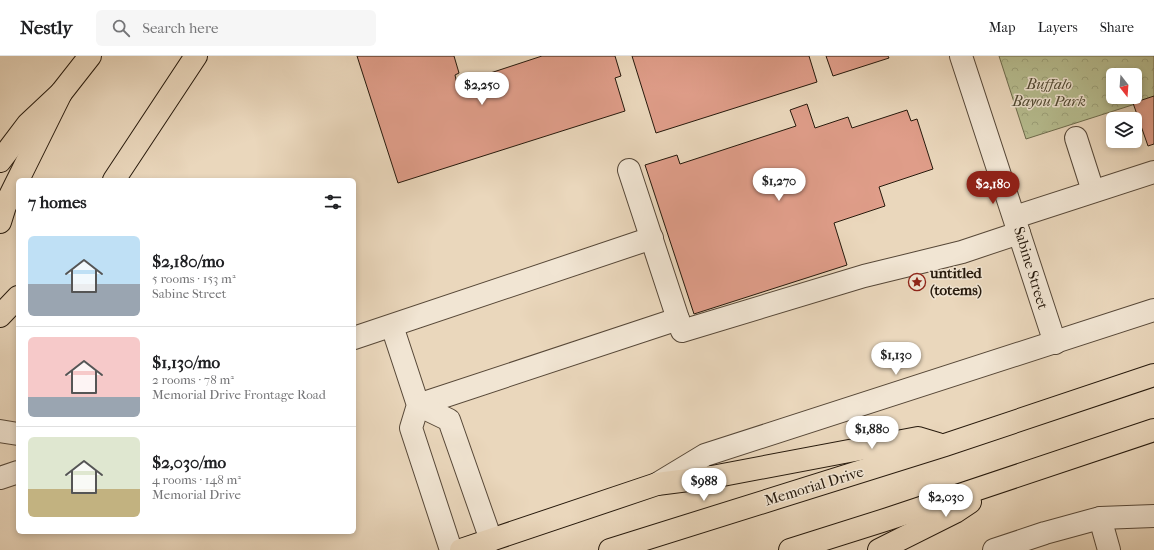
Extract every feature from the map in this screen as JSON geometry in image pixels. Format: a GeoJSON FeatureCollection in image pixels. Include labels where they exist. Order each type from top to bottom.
{"type":"FeatureCollection","features":[{"type":"Feature","properties":{"kind":"main road"},"geometry":{"type":"LineString","coordinates":[[0,161],[28,124],[61,93],[90,56]]}},
{"type":"Feature","properties":{"kind":"main road"},"geometry":{"type":"LineString","coordinates":[[115,178],[196,56]]}},
{"type":"Feature","properties":{"kind":"main road"},"geometry":{"type":"LineString","coordinates":[[19,178],[61,93]]}},
{"type":"Feature","properties":{"kind":"main road"},"geometry":{"type":"LineString","coordinates":[[0,222],[5,206],[16,184]]}},
{"type":"Feature","properties":{"kind":"main road"},"geometry":{"type":"LineString","coordinates":[[0,316],[16,299]]}},
{"type":"Feature","properties":{"kind":"main road","name":"Memorial Drive"},"geometry":{"type":"LineString","coordinates":[[610,550],[945,445],[1154,375]]}},
{"type":"Feature","properties":{"kind":"main road"},"geometry":{"type":"LineString","coordinates":[[790,550],[993,485],[1154,430]]}},
{"type":"Feature","properties":{"kind":"main road"},"geometry":{"type":"LineString","coordinates":[[461,550],[657,484],[712,477],[918,438],[945,445]]}},
{"type":"Feature","properties":{"kind":"main road"},"geometry":{"type":"LineString","coordinates":[[879,550],[955,512],[993,485]]}},
{"type":"Feature","properties":{"kind":"street","name":"Sabine Street"},"geometry":{"type":"LineString","coordinates":[[961,56],[1055,343]]}},
{"type":"Feature","properties":{"kind":"street"},"geometry":{"type":"LineString","coordinates":[[1076,138],[1092,191]]}},
{"type":"Feature","properties":{"kind":"street"},"geometry":{"type":"LineString","coordinates":[[629,170],[682,331],[864,276],[962,252],[1092,191],[1154,172]]}},
{"type":"Feature","properties":{"kind":"street"},"geometry":{"type":"LineString","coordinates":[[356,337],[652,238]]}},
{"type":"Feature","properties":{"kind":"street"},"geometry":{"type":"LineString","coordinates":[[657,484],[705,456],[1154,310]]}},
{"type":"Feature","properties":{"kind":"street"},"geometry":{"type":"LineString","coordinates":[[418,405],[678,319]]}},
{"type":"Feature","properties":{"kind":"street"},"geometry":{"type":"LineString","coordinates":[[392,326],[418,405],[411,428],[451,550]]}},
{"type":"Feature","properties":{"kind":"street"},"geometry":{"type":"LineString","coordinates":[[418,405],[449,420],[491,540]]}},
{"type":"Feature","properties":{"kind":"street"},"geometry":{"type":"LineString","coordinates":[[0,430],[16,434]]}},
{"type":"Feature","properties":{"kind":"street"},"geometry":{"type":"LineString","coordinates":[[0,478],[16,473]]}},
{"type":"Feature","properties":{"kind":"street"},"geometry":{"type":"LineString","coordinates":[[994,550],[1045,533],[1100,518],[1154,516]]}},
{"type":"Feature","properties":{"kind":"street"},"geometry":{"type":"LineString","coordinates":[[1100,518],[1109,550]]}},
{"type":"Feature","properties":{"kind":"green space","name":"Buffalo Bayou Park"},"geometry":{"type":"Polygon","coordinates":[[[999,56],[1154,56],[1154,98],[1142,102],[1142,68],[1106,68],[1106,104],[1135,104],[1106,112],[1106,113],[1026,139],[999,56]]]}},
{"type":"Feature","properties":{"kind":"building"},"geometry":{"type":"Polygon","coordinates":[[[357,56],[454,56],[459,73],[455,75],[457,84],[542,56],[615,56],[621,76],[615,78],[625,111],[398,183],[357,56]]]}},
{"type":"Feature","properties":{"kind":"building"},"geometry":{"type":"Polygon","coordinates":[[[632,56],[809,56],[817,82],[656,133],[632,56]]]}},
{"type":"Feature","properties":{"kind":"building"},"geometry":{"type":"Polygon","coordinates":[[[826,56],[888,56],[889,58],[833,76],[826,56]]]}},
{"type":"Feature","properties":{"kind":"building"},"geometry":{"type":"Polygon","coordinates":[[[1154,96],[1154,144],[1148,146],[1142,129],[1142,112],[1136,112],[1133,104],[1142,104],[1142,100],[1154,96]]]}},
{"type":"Feature","properties":{"kind":"building"},"geometry":{"type":"Polygon","coordinates":[[[807,104],[815,128],[848,117],[852,128],[907,110],[911,121],[917,119],[933,169],[879,187],[885,206],[834,223],[847,265],[694,314],[645,165],[677,155],[680,164],[796,126],[790,110],[807,104]]]}},
{"type":"Feature","properties":{"kind":"place","name":"untitled (totems)"},"geometry":{"type":"Point","coordinates":[917,282]}}]}
